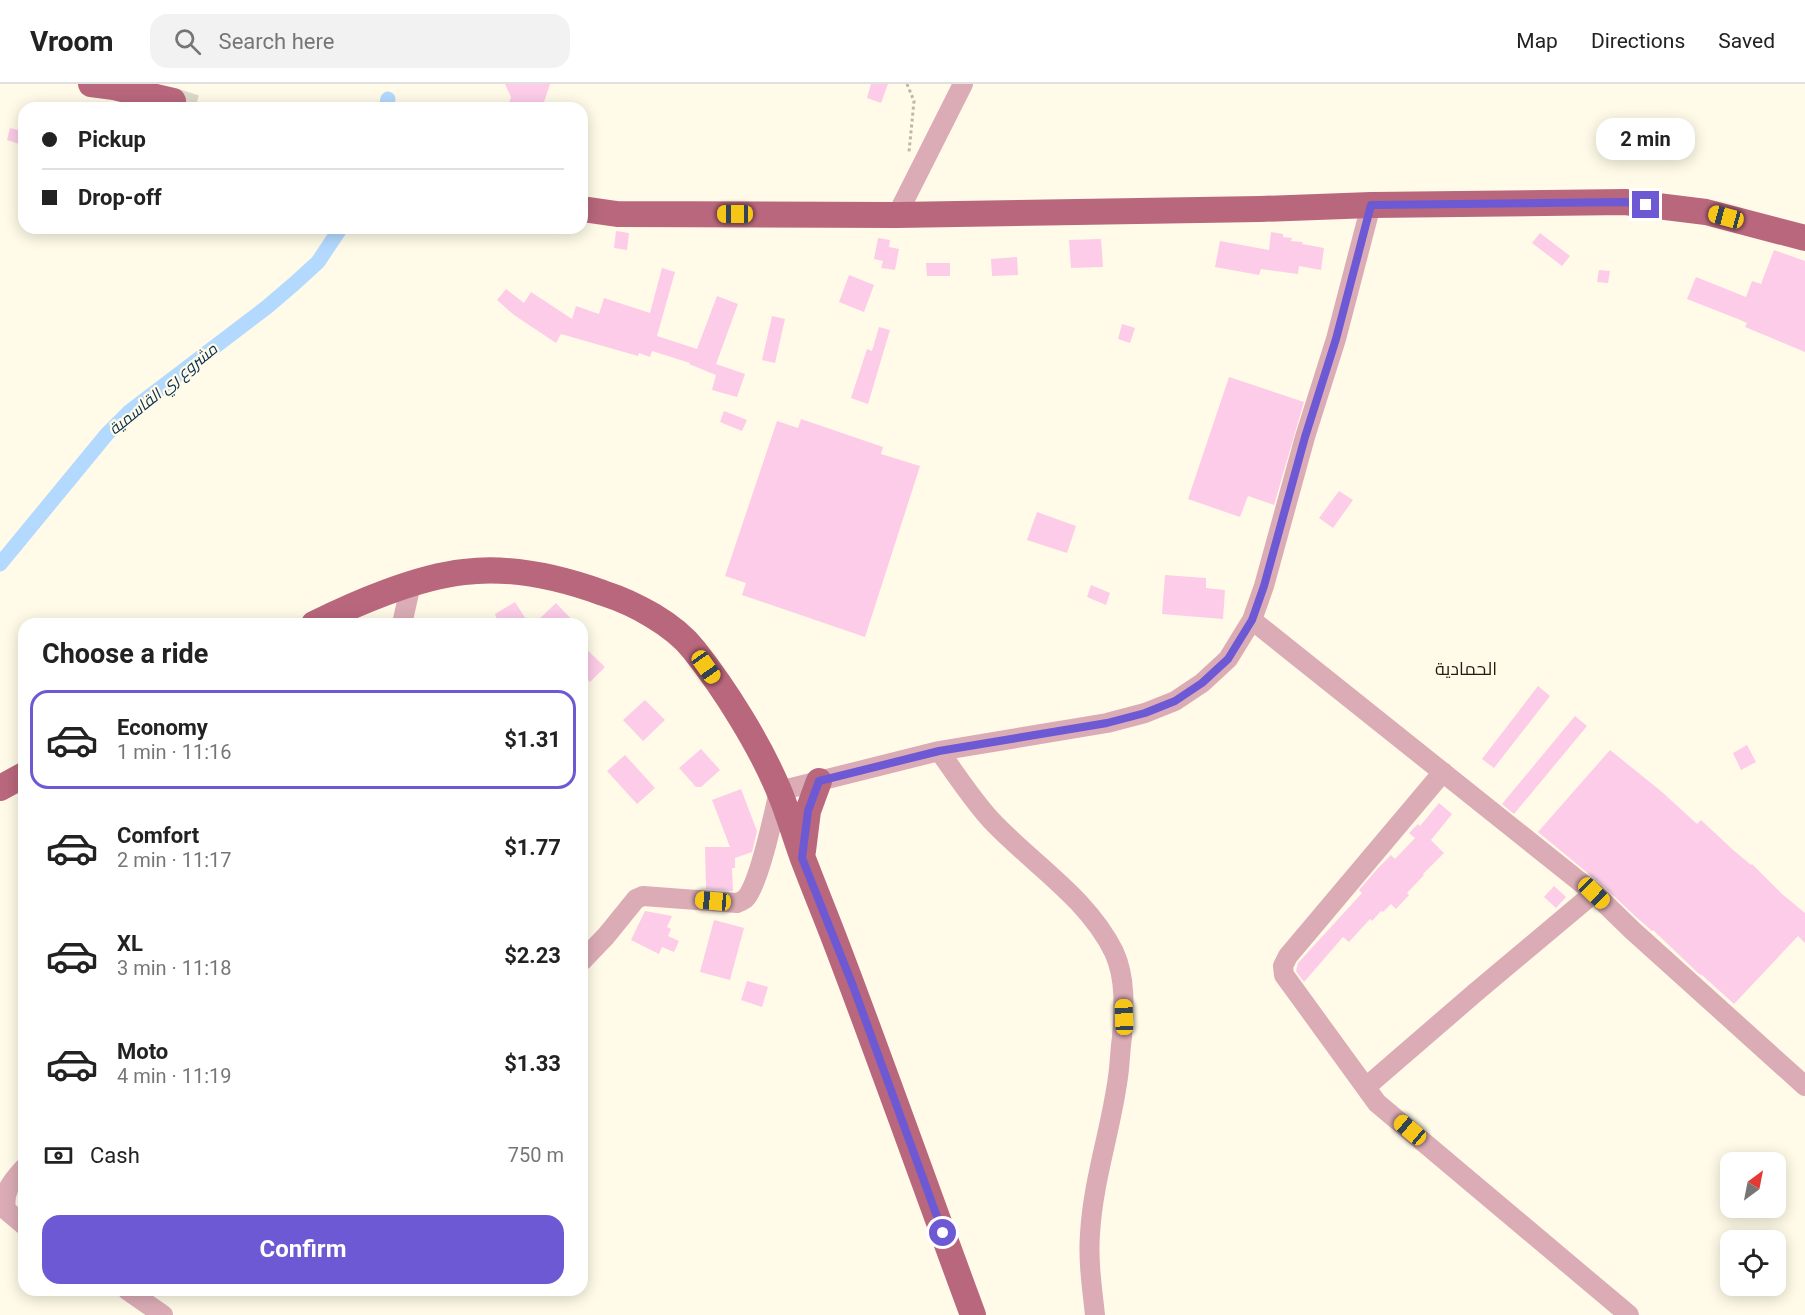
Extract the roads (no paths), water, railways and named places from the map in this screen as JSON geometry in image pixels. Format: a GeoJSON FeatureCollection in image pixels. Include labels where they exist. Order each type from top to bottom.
{"type":"FeatureCollection","features":[{"type":"Feature","properties":{"kind":"main road"},"geometry":{"type":"LineString","coordinates":[[108,85],[173,101]]}},
{"type":"Feature","properties":{"kind":"main road"},"geometry":{"type":"LineString","coordinates":[[588,210],[617,214],[897,215],[1625,202],[1706,212],[1805,238]]}},
{"type":"Feature","properties":{"kind":"main road"},"geometry":{"type":"LineString","coordinates":[[327,618],[411,584],[463,572],[495,571],[534,574],[575,583],[619,598],[660,620],[692,647],[748,730],[779,791],[973,1315]]}},
{"type":"Feature","properties":{"kind":"main road"},"geometry":{"type":"LineString","coordinates":[[0,788],[18,778]]}},
{"type":"Feature","properties":{"kind":"main road"},"geometry":{"type":"LineString","coordinates":[[802,858],[808,811],[819,781]]}},
{"type":"Feature","properties":{"kind":"street"},"geometry":{"type":"LineString","coordinates":[[897,215],[963,84]]}},
{"type":"Feature","properties":{"kind":"street"},"geometry":{"type":"LineString","coordinates":[[588,955],[636,898],[643,896],[736,903],[744,900],[750,892],[765,851],[779,791],[939,751],[1107,723],[1145,713],[1175,701],[1202,683],[1228,659],[1252,620],[1264,586],[1305,437],[1336,339],[1371,205]]}},
{"type":"Feature","properties":{"kind":"street"},"geometry":{"type":"LineString","coordinates":[[403,618],[411,584]]}},
{"type":"Feature","properties":{"kind":"street"},"geometry":{"type":"LineString","coordinates":[[1252,620],[1594,893],[1805,1086]]}},
{"type":"Feature","properties":{"kind":"street"},"geometry":{"type":"LineString","coordinates":[[939,751],[973,799],[992,820],[1067,890],[1095,922],[1114,952],[1122,977],[1124,1017],[1118,1078],[1101,1158],[1090,1234],[1091,1284],[1095,1315]]}},
{"type":"Feature","properties":{"kind":"street"},"geometry":{"type":"LineString","coordinates":[[1443,772],[1288,956],[1282,966],[1284,975],[1377,1103],[1629,1315]]}},
{"type":"Feature","properties":{"kind":"street"},"geometry":{"type":"LineString","coordinates":[[1366,1087],[1594,893]]}},
{"type":"Feature","properties":{"kind":"street"},"geometry":{"type":"LineString","coordinates":[[18,1175],[11,1184],[5,1199],[6,1210],[18,1220]]}},
{"type":"Feature","properties":{"kind":"street"},"geometry":{"type":"LineString","coordinates":[[136,1296],[163,1315]]}},
{"type":"Feature","properties":{"kind":"waterway","name":"مشروع ري القاسمية"},"geometry":{"type":"LineString","coordinates":[[0,564],[107,434],[129,412],[267,307],[318,262],[337,234]]}},
{"type":"Feature","properties":{"kind":"district","name":"الحمادية"},"geometry":{"type":"Point","coordinates":[1466,668]}}]}
